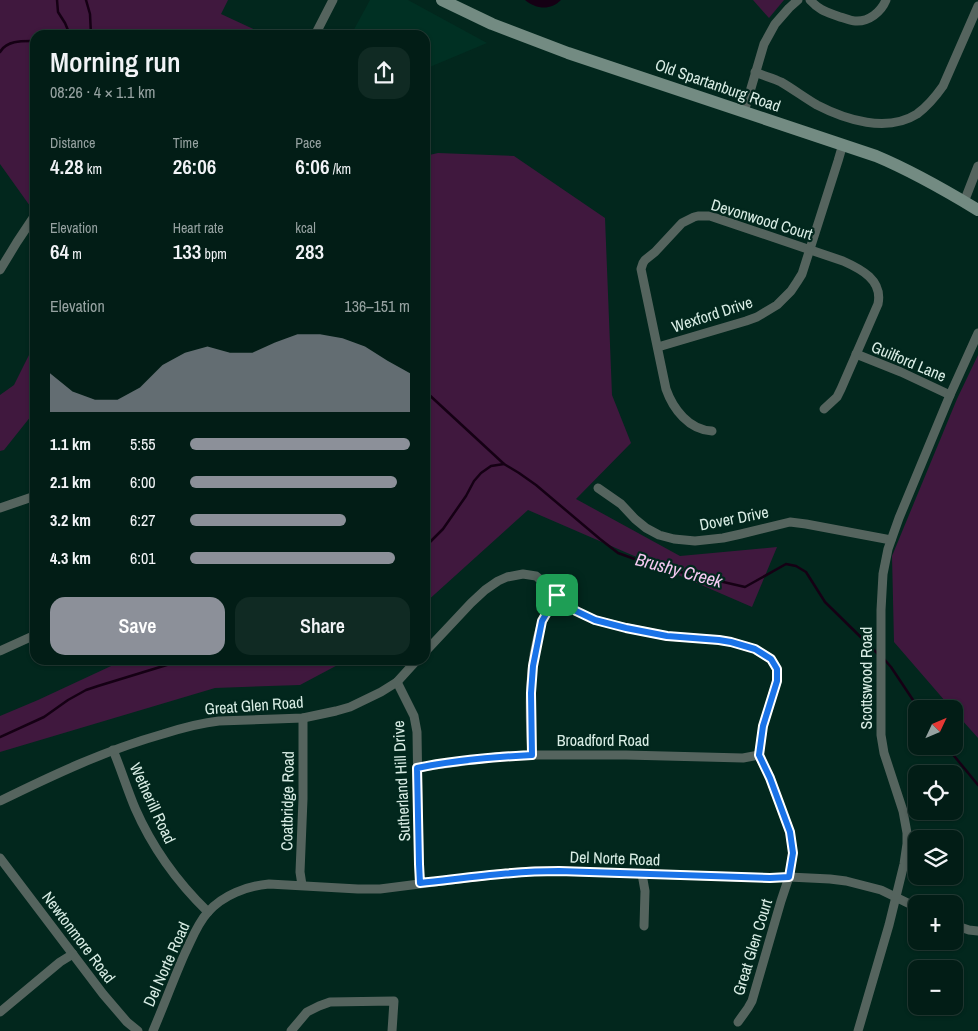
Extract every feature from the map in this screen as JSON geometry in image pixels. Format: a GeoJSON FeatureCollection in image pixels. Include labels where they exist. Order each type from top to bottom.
{"type":"FeatureCollection","features":[{"type":"Feature","properties":{"kind":"main road","name":"Old Spartanburg Road"},"geometry":{"type":"LineString","coordinates":[[442,0],[492,24],[526,37],[876,156],[902,167],[978,210]]}},
{"type":"Feature","properties":{"kind":"street"},"geometry":{"type":"LineString","coordinates":[[318,30],[333,0]]}},
{"type":"Feature","properties":{"kind":"street"},"geometry":{"type":"LineString","coordinates":[[744,112],[764,44],[775,24],[798,0]]}},
{"type":"Feature","properties":{"kind":"street"},"geometry":{"type":"LineString","coordinates":[[810,0],[825,12],[853,21],[862,21],[870,18],[877,13],[886,0]]}},
{"type":"Feature","properties":{"kind":"street"},"geometry":{"type":"LineString","coordinates":[[755,72],[779,81],[818,105],[840,115],[875,123],[902,121],[926,107],[943,86],[978,6]]}},
{"type":"Feature","properties":{"kind":"street","name":"Wexford Drive"},"geometry":{"type":"LineString","coordinates":[[658,347],[757,317],[784,298],[802,274],[842,144]]}},
{"type":"Feature","properties":{"kind":"street"},"geometry":{"type":"LineString","coordinates":[[964,202],[978,166]]}},
{"type":"Feature","properties":{"kind":"street","name":"Devonwood Court"},"geometry":{"type":"LineString","coordinates":[[712,430],[703,430],[690,423],[673,405],[666,389],[642,275],[642,266],[645,260],[677,228],[687,220],[698,216],[710,216],[843,260],[869,276],[877,287],[879,295],[878,304],[837,397],[824,409]]}},
{"type":"Feature","properties":{"kind":"street"},"geometry":{"type":"LineString","coordinates":[[0,270],[30,222]]}},
{"type":"Feature","properties":{"kind":"street","name":"Scottswood Road"},"geometry":{"type":"LineString","coordinates":[[858,1031],[896,897],[906,858],[907,844],[907,833],[902,811],[880,735],[883,574],[890,540],[950,394],[978,333]]}},
{"type":"Feature","properties":{"kind":"street","name":"Guilford Lane"},"geometry":{"type":"LineString","coordinates":[[856,354],[950,394]]}},
{"type":"Feature","properties":{"kind":"street","name":"Dover Drive"},"geometry":{"type":"LineString","coordinates":[[598,488],[621,504],[646,528],[659,535],[674,539],[695,541],[722,538],[790,522],[890,540]]}},
{"type":"Feature","properties":{"kind":"street"},"geometry":{"type":"LineString","coordinates":[[0,508],[30,498]]}},
{"type":"Feature","properties":{"kind":"street"},"geometry":{"type":"LineString","coordinates":[[430,647],[485,590],[507,577],[523,574],[536,576],[576,611],[595,620],[667,636],[731,642],[755,649],[771,659],[777,669],[777,681],[763,726],[759,755],[770,778],[790,832],[793,853],[789,877]]}},
{"type":"Feature","properties":{"kind":"street"},"geometry":{"type":"LineString","coordinates":[[532,755],[531,693],[533,666],[542,621],[557,595]]}},
{"type":"Feature","properties":{"kind":"street"},"geometry":{"type":"LineString","coordinates":[[0,651],[30,638]]}},
{"type":"Feature","properties":{"kind":"street","name":"Great Glen Road"},"geometry":{"type":"LineString","coordinates":[[0,801],[57,772],[113,750],[144,739],[207,722],[303,718],[350,707],[397,682],[412,665]]}},
{"type":"Feature","properties":{"kind":"street","name":"Sutherland Hill Drive"},"geometry":{"type":"LineString","coordinates":[[397,682],[416,722],[420,883]]}},
{"type":"Feature","properties":{"kind":"street","name":"Coatbridge Road"},"geometry":{"type":"LineString","coordinates":[[302,885],[300,872],[303,799],[303,718]]}},
{"type":"Feature","properties":{"kind":"street","name":"Wetherill Road"},"geometry":{"type":"LineString","coordinates":[[113,750],[135,808],[154,844],[182,885],[208,912]]}},
{"type":"Feature","properties":{"kind":"street","name":"Broadford Road"},"geometry":{"type":"LineString","coordinates":[[417,768],[504,756],[626,755],[743,758],[759,755]]}},
{"type":"Feature","properties":{"kind":"street","name":"Newtonmore Road"},"geometry":{"type":"LineString","coordinates":[[0,858],[114,1008],[138,1031]]}},
{"type":"Feature","properties":{"kind":"street","name":"Del Norte Road"},"geometry":{"type":"LineString","coordinates":[[153,1031],[195,930],[208,912],[229,896],[249,887],[269,884],[380,889],[498,874],[559,871],[822,878],[846,881],[881,890],[908,903]]}},
{"type":"Feature","properties":{"kind":"street"},"geometry":{"type":"LineString","coordinates":[[642,874],[645,891],[644,926]]}},
{"type":"Feature","properties":{"kind":"street","name":"Great Glen Court"},"geometry":{"type":"LineString","coordinates":[[738,1022],[752,1001],[789,877]]}},
{"type":"Feature","properties":{"kind":"street"},"geometry":{"type":"LineString","coordinates":[[963,928],[978,931]]}},
{"type":"Feature","properties":{"kind":"street"},"geometry":{"type":"LineString","coordinates":[[0,1012],[60,962],[73,954]]}},
{"type":"Feature","properties":{"kind":"street"},"geometry":{"type":"LineString","coordinates":[[291,1031],[307,1012],[330,1002],[394,1001],[392,1031]]}},
{"type":"Feature","properties":{"kind":"shaded area"},"geometry":{"type":"Polygon","coordinates":[[[0,0],[228,0],[221,14],[255,30],[30,30],[30,206],[0,164],[0,0]]]}},
{"type":"Feature","properties":{"kind":"shaded area"},"geometry":{"type":"Polygon","coordinates":[[[370,0],[408,0],[487,43],[430,67],[430,30],[354,30],[370,0]]]}},
{"type":"Feature","properties":{"kind":"shaded area"},"geometry":{"type":"Polygon","coordinates":[[[525,0],[561,0],[557,4],[543,8],[525,0]]]}},
{"type":"Feature","properties":{"kind":"shaded area"},"geometry":{"type":"Polygon","coordinates":[[[753,0],[784,0],[769,18],[753,0]]]}},
{"type":"Feature","properties":{"kind":"shaded area"},"geometry":{"type":"Polygon","coordinates":[[[438,153],[514,156],[605,218],[612,395],[631,443],[576,499],[680,556],[777,547],[752,607],[528,510],[430,598],[430,155],[438,153]]]}},
{"type":"Feature","properties":{"kind":"shaded area"},"geometry":{"type":"Polygon","coordinates":[[[30,353],[30,417],[4,450],[0,451],[0,395],[14,385],[30,353]]]}},
{"type":"Feature","properties":{"kind":"shaded area"},"geometry":{"type":"Polygon","coordinates":[[[978,355],[978,738],[963,721],[963,700],[944,700],[894,642],[892,556],[957,399],[978,355]]]}},
{"type":"Feature","properties":{"kind":"shaded area"},"geometry":{"type":"Polygon","coordinates":[[[113,665],[338,665],[300,685],[215,688],[0,752],[0,716],[113,665]]]}},
{"type":"Feature","properties":{"kind":"waterway"},"geometry":{"type":"LineString","coordinates":[[57,0],[58,12],[68,30]]}},
{"type":"Feature","properties":{"kind":"waterway","name":"Brushy Creek"},"geometry":{"type":"LineString","coordinates":[[86,0],[90,14],[91,30]]}},
{"type":"Feature","properties":{"kind":"waterway"},"geometry":{"type":"LineString","coordinates":[[0,52],[11,43],[30,41]]}},
{"type":"Feature","properties":{"kind":"waterway","name":"Brushy Creek"},"geometry":{"type":"LineString","coordinates":[[430,396],[504,464],[536,485],[618,553],[654,566],[745,587],[786,564],[796,566],[806,572],[825,602],[878,654]]}},
{"type":"Feature","properties":{"kind":"waterway"},"geometry":{"type":"LineString","coordinates":[[430,542],[443,529],[481,473],[491,466],[504,464]]}},
{"type":"Feature","properties":{"kind":"waterway","name":"Brushy Creek"},"geometry":{"type":"LineString","coordinates":[[884,659],[913,700]]}},
{"type":"Feature","properties":{"kind":"waterway"},"geometry":{"type":"LineString","coordinates":[[0,737],[44,717],[86,690],[167,665]]}},
{"type":"Feature","properties":{"kind":"waterway","name":"Brushy Creek"},"geometry":{"type":"LineString","coordinates":[[953,755],[978,785]]}},
{"type":"Feature","properties":{"kind":"route"},"geometry":{"type":"LineString","coordinates":[[557,595],[576,611],[595,620],[667,636],[731,642],[755,649],[771,659],[775,664],[778,676],[773,698],[763,726],[759,755],[770,778],[792,840],[793,853],[789,877],[532,871],[420,883],[417,768],[504,756],[532,755],[531,693],[533,666],[542,621],[557,595]]}}]}
